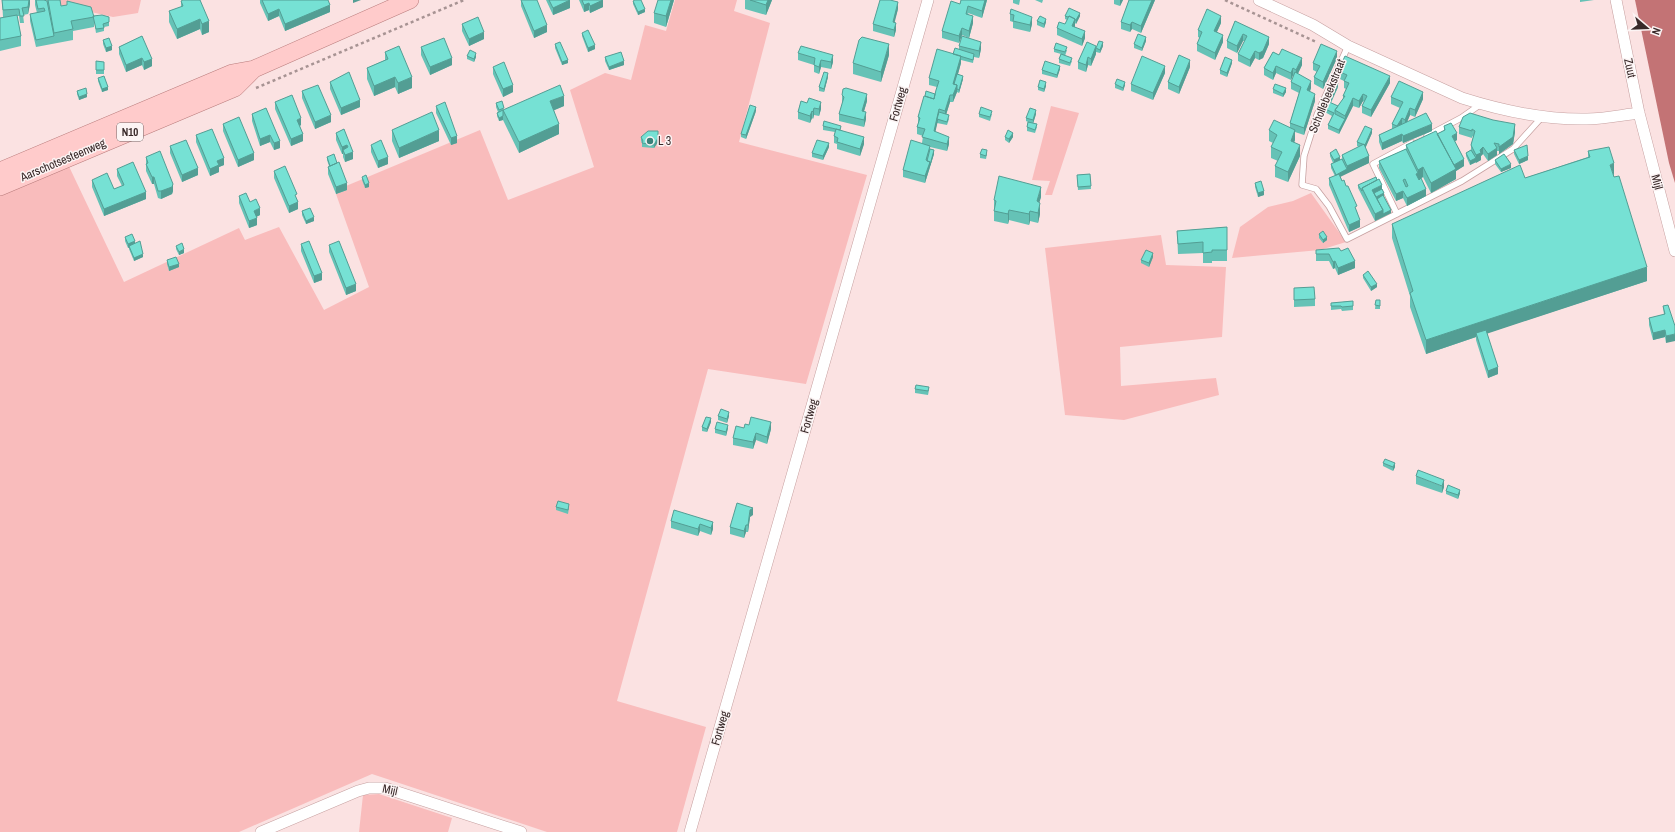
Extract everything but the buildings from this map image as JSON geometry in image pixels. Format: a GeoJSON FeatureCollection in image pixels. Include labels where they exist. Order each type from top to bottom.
{"type":"FeatureCollection","features":[{"type":"Feature","properties":{"kind":"main road","name":"Aarschotsesteenweg"},"geometry":{"type":"LineString","coordinates":[[0,171],[232,73],[254,69],[410,0]]}},
{"type":"Feature","properties":{"kind":"main road","name":"Aarschotsesteenweg"},"geometry":{"type":"LineString","coordinates":[[0,187],[235,88],[254,69]]}},
{"type":"Feature","properties":{"kind":"street","name":"Fortweg"},"geometry":{"type":"LineString","coordinates":[[690,832],[928,0]]}},
{"type":"Feature","properties":{"kind":"street","name":"Schollebeekstraat"},"geometry":{"type":"LineString","coordinates":[[1259,0],[1313,25],[1348,46],[1462,98],[1481,104],[1542,117],[1589,120],[1639,113]]}},
{"type":"Feature","properties":{"kind":"street","name":"Zuut"},"geometry":{"type":"LineString","coordinates":[[1616,0],[1639,113]]}},
{"type":"Feature","properties":{"kind":"street","name":"Mijl"},"geometry":{"type":"LineString","coordinates":[[1639,113],[1675,251]]}},
{"type":"Feature","properties":{"kind":"street","name":"Mijl"},"geometry":{"type":"LineString","coordinates":[[261,832],[358,791],[369,788],[385,788],[521,832]]}},
{"type":"Feature","properties":{"kind":"lane","name":"Schollebeekstraat"},"geometry":{"type":"LineString","coordinates":[[1348,46],[1317,115],[1304,156],[1302,186],[1316,189],[1329,206],[1347,239],[1462,181],[1513,149],[1542,117]]}},
{"type":"Feature","properties":{"kind":"lane"},"geometry":{"type":"LineString","coordinates":[[1398,214],[1373,164],[1461,118],[1481,104]]}},
{"type":"Feature","properties":{"kind":"shaded area"},"geometry":{"type":"Polygon","coordinates":[[[38,0],[141,0],[138,13],[113,17],[38,0]]]}},
{"type":"Feature","properties":{"kind":"shaded area"},"geometry":{"type":"Polygon","coordinates":[[[675,0],[737,0],[734,11],[770,23],[739,142],[867,175],[806,384],[708,369],[617,701],[706,727],[677,832],[547,832],[372,774],[239,832],[0,832],[0,184],[64,156],[124,282],[239,228],[245,240],[279,227],[324,310],[369,287],[336,194],[347,190],[346,186],[480,130],[508,200],[594,167],[570,90],[605,73],[631,80],[645,25],[666,31],[675,0]]]}},
{"type":"Feature","properties":{"kind":"shaded area"},"geometry":{"type":"Polygon","coordinates":[[[1635,0],[1675,0],[1675,183],[1669,163],[1635,0]]]}},
{"type":"Feature","properties":{"kind":"shaded area"},"geometry":{"type":"Polygon","coordinates":[[[1051,106],[1079,113],[1052,195],[1045,195],[1050,181],[1032,180],[1051,106]]]}},
{"type":"Feature","properties":{"kind":"shaded area"},"geometry":{"type":"Polygon","coordinates":[[[1311,193],[1346,242],[1320,250],[1232,258],[1240,227],[1268,207],[1293,201],[1311,193]]]}},
{"type":"Feature","properties":{"kind":"shaded area"},"geometry":{"type":"Polygon","coordinates":[[[1161,235],[1166,265],[1226,267],[1222,337],[1120,347],[1121,386],[1216,378],[1219,395],[1124,420],[1065,415],[1045,248],[1161,235]]]}},
{"type":"Feature","properties":{"kind":"shaded area"},"geometry":{"type":"Polygon","coordinates":[[[379,794],[452,818],[448,832],[359,832],[363,795],[379,794]]]}},
{"type":"Feature","properties":{"kind":"place","name":"L 3"},"geometry":{"type":"Point","coordinates":[650,141]}}]}
